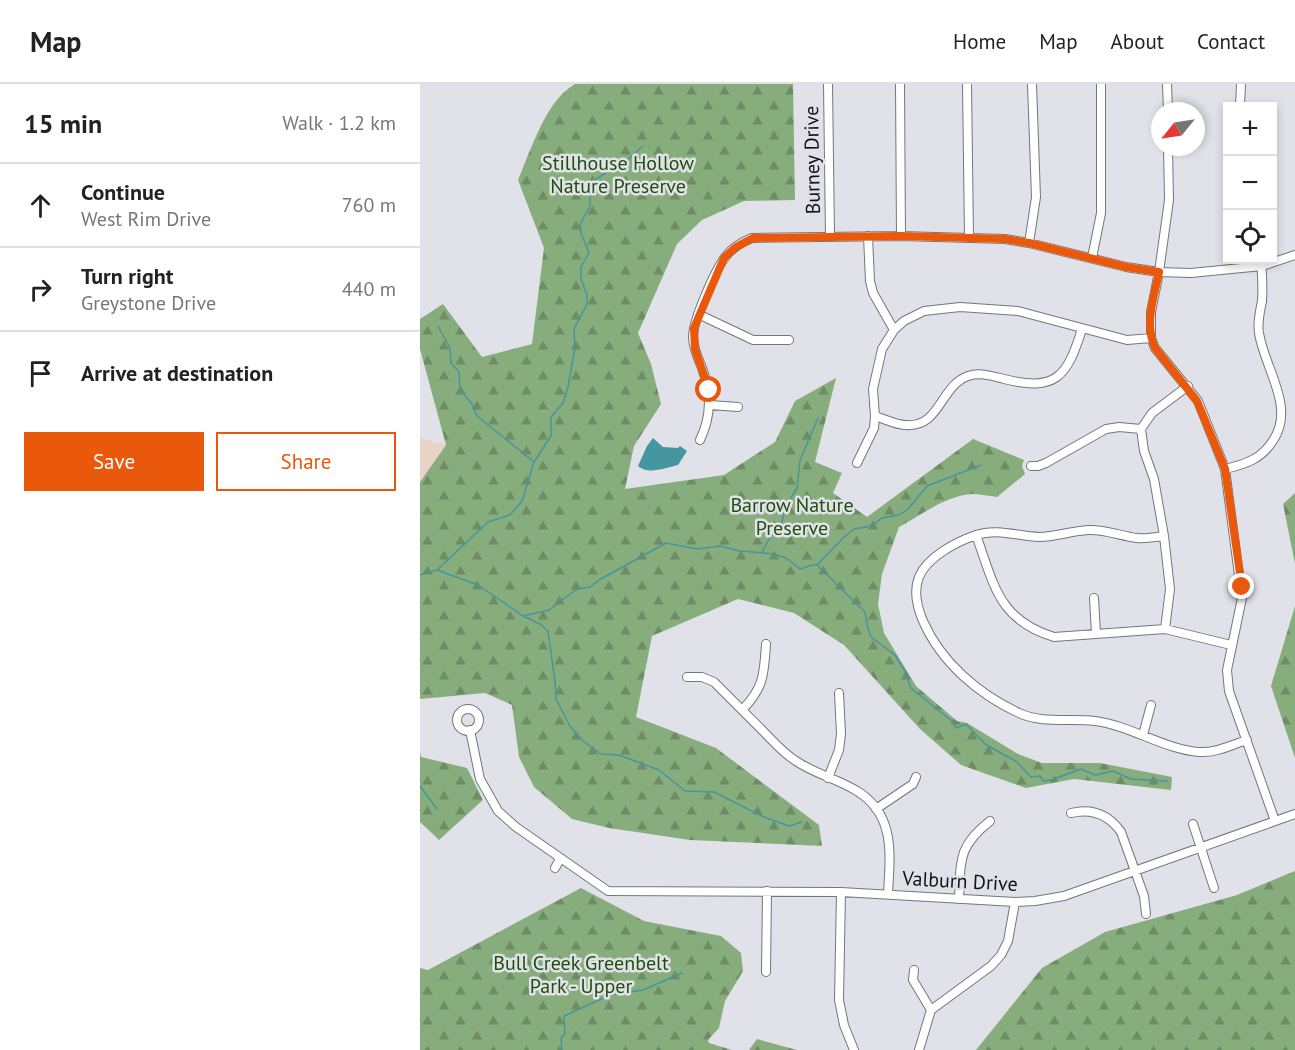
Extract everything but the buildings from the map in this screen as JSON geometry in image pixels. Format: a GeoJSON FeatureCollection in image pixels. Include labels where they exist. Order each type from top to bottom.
{"type":"FeatureCollection","features":[{"type":"Feature","properties":{"kind":"street","name":"Burney Drive"},"geometry":{"type":"LineString","coordinates":[[828,84],[830,236]]}},
{"type":"Feature","properties":{"kind":"street"},"geometry":{"type":"LineString","coordinates":[[900,84],[901,236]]}},
{"type":"Feature","properties":{"kind":"street"},"geometry":{"type":"LineString","coordinates":[[967,84],[969,237]]}},
{"type":"Feature","properties":{"kind":"street"},"geometry":{"type":"LineString","coordinates":[[1029,243],[1035,197],[1032,84]]}},
{"type":"Feature","properties":{"kind":"street"},"geometry":{"type":"LineString","coordinates":[[1092,258],[1101,213],[1101,84]]}},
{"type":"Feature","properties":{"kind":"street"},"geometry":{"type":"LineString","coordinates":[[1167,84],[1168,102]]}},
{"type":"Feature","properties":{"kind":"street"},"geometry":{"type":"LineString","coordinates":[[1240,102],[1241,84]]}},
{"type":"Feature","properties":{"kind":"street"},"geometry":{"type":"LineString","coordinates":[[1168,156],[1169,200],[1151,312],[1151,338],[1161,356],[1188,386],[1205,417],[1225,469],[1242,598],[1231,645],[1227,681],[1275,821]]}},
{"type":"Feature","properties":{"kind":"street"},"geometry":{"type":"LineString","coordinates":[[868,236],[870,281],[873,292],[894,330]]}},
{"type":"Feature","properties":{"kind":"street"},"geometry":{"type":"LineString","coordinates":[[700,440],[709,417],[710,405],[709,390],[695,349],[694,328],[698,314],[724,258],[745,241],[761,237],[969,237],[1029,243],[1126,267],[1159,272],[1191,273],[1254,264]]}},
{"type":"Feature","properties":{"kind":"street"},"geometry":{"type":"LineString","coordinates":[[1277,259],[1295,255]]}},
{"type":"Feature","properties":{"kind":"street"},"geometry":{"type":"LineString","coordinates":[[1225,469],[1255,460],[1271,445],[1282,423],[1282,408],[1263,354],[1258,326],[1262,292],[1261,264]]}},
{"type":"Feature","properties":{"kind":"street"},"geometry":{"type":"LineString","coordinates":[[857,463],[874,428],[873,389],[882,349],[894,330],[904,321],[924,311],[960,307],[1018,311],[1127,340],[1151,338]]}},
{"type":"Feature","properties":{"kind":"street"},"geometry":{"type":"LineString","coordinates":[[698,314],[753,340],[789,340]]}},
{"type":"Feature","properties":{"kind":"street"},"geometry":{"type":"LineString","coordinates":[[875,416],[904,426],[925,422],[937,410],[955,383],[972,375],[990,375],[1026,384],[1043,384],[1066,369],[1076,350],[1082,329]]}},
{"type":"Feature","properties":{"kind":"street"},"geometry":{"type":"LineString","coordinates":[[1164,629],[1170,589],[1164,536],[1154,479],[1144,451],[1141,429],[1152,413],[1188,386]]}},
{"type":"Feature","properties":{"kind":"street"},"geometry":{"type":"LineString","coordinates":[[710,405],[738,407]]}},
{"type":"Feature","properties":{"kind":"street"},"geometry":{"type":"LineString","coordinates":[[1031,466],[1046,463],[1106,429],[1119,427],[1141,429]]}},
{"type":"Feature","properties":{"kind":"street"},"geometry":{"type":"LineString","coordinates":[[1164,536],[1140,538],[1089,530],[1045,536],[989,532],[976,535],[938,555],[924,567],[918,578],[917,606],[931,638],[945,658],[999,703],[1021,714],[1037,719],[1094,721],[1200,752],[1217,750],[1247,740]]}},
{"type":"Feature","properties":{"kind":"street"},"geometry":{"type":"LineString","coordinates":[[976,535],[998,594],[1008,610],[1017,620],[1039,633],[1054,637],[1164,629],[1231,645]]}},
{"type":"Feature","properties":{"kind":"street"},"geometry":{"type":"LineString","coordinates":[[1094,598],[1096,634]]}},
{"type":"Feature","properties":{"kind":"street"},"geometry":{"type":"LineString","coordinates":[[742,710],[754,698],[764,677],[766,644]]}},
{"type":"Feature","properties":{"kind":"street"},"geometry":{"type":"LineString","coordinates":[[687,677],[702,677],[714,682],[795,761],[856,790],[866,798],[876,809],[889,838],[891,849],[888,894]]}},
{"type":"Feature","properties":{"kind":"street"},"geometry":{"type":"LineString","coordinates":[[828,778],[839,750],[841,734],[839,693]]}},
{"type":"Feature","properties":{"kind":"street"},"geometry":{"type":"LineString","coordinates":[[1143,735],[1151,705]]}},
{"type":"Feature","properties":{"kind":"street"},"geometry":{"type":"LineString","coordinates":[[470,730],[480,779],[502,821],[560,859],[555,868]]}},
{"type":"Feature","properties":{"kind":"street"},"geometry":{"type":"LineString","coordinates":[[876,809],[913,784],[916,777]]}},
{"type":"Feature","properties":{"kind":"street"},"geometry":{"type":"LineString","coordinates":[[1071,813],[1083,810],[1108,818],[1121,832],[1144,896],[1146,914]]}},
{"type":"Feature","properties":{"kind":"street","name":"Valburn Drive"},"geometry":{"type":"LineString","coordinates":[[560,859],[608,891],[841,892],[1015,902],[1035,901],[1064,896],[1295,814]]}},
{"type":"Feature","properties":{"kind":"street"},"geometry":{"type":"LineString","coordinates":[[959,899],[965,846],[972,836],[990,821]]}},
{"type":"Feature","properties":{"kind":"street"},"geometry":{"type":"LineString","coordinates":[[1193,824],[1214,888]]}},
{"type":"Feature","properties":{"kind":"street"},"geometry":{"type":"LineString","coordinates":[[766,972],[768,891]]}},
{"type":"Feature","properties":{"kind":"street"},"geometry":{"type":"LineString","coordinates":[[841,892],[839,1000],[844,1025],[854,1050]]}},
{"type":"Feature","properties":{"kind":"street"},"geometry":{"type":"LineString","coordinates":[[919,1050],[931,1010],[991,966],[1001,955],[1008,941],[1015,902]]}},
{"type":"Feature","properties":{"kind":"street"},"geometry":{"type":"LineString","coordinates":[[914,970],[913,980],[931,1010]]}},
{"type":"Feature","properties":{"kind":"shaded area"},"geometry":{"type":"Polygon","coordinates":[[[420,438],[446,445],[420,482],[420,438]]]}},
{"type":"Feature","properties":{"kind":"green space"},"geometry":{"type":"Polygon","coordinates":[[[575,84],[793,84],[795,200],[744,201],[702,220],[677,244],[638,333],[651,364],[661,404],[634,446],[625,489],[724,475],[775,442],[795,401],[836,378],[815,462],[842,473],[833,493],[867,517],[973,439],[1024,460],[1022,466],[1025,474],[997,497],[973,494],[953,498],[899,527],[882,574],[878,604],[884,633],[916,686],[957,721],[967,723],[1018,754],[1042,763],[1100,763],[1172,777],[1171,790],[1074,779],[1026,788],[961,765],[920,729],[844,645],[794,613],[738,599],[652,636],[636,717],[716,748],[819,825],[822,846],[690,840],[609,828],[572,819],[534,787],[519,757],[512,705],[485,693],[420,699],[420,482],[446,445],[420,349],[420,319],[443,304],[482,357],[532,344],[544,248],[518,180],[548,113],[565,91],[575,84]]]}},
{"type":"Feature","properties":{"kind":"green space"},"geometry":{"type":"Polygon","coordinates":[[[1295,493],[1295,564],[1283,504],[1295,493]]]}},
{"type":"Feature","properties":{"kind":"green space"},"geometry":{"type":"Polygon","coordinates":[[[1295,606],[1295,758],[1271,686],[1295,606]]]}},
{"type":"Feature","properties":{"kind":"green space"},"geometry":{"type":"Polygon","coordinates":[[[420,752],[421,757],[467,768],[483,800],[439,840],[420,822],[420,752]]]}},
{"type":"Feature","properties":{"kind":"green space"},"geometry":{"type":"Polygon","coordinates":[[[1295,871],[1295,1050],[976,1050],[1042,968],[1105,932],[1237,895],[1295,871]]]}},
{"type":"Feature","properties":{"kind":"green space","name":"Bull Creek Greenbelt Park - Upper"},"geometry":{"type":"Polygon","coordinates":[[[581,888],[644,921],[721,936],[741,953],[743,971],[725,1001],[719,1028],[708,1040],[709,1043],[732,1050],[420,1050],[420,968],[428,970],[581,888]]]}},
{"type":"Feature","properties":{"kind":"green space"},"geometry":{"type":"Polygon","coordinates":[[[757,1039],[797,1050],[749,1050],[757,1039]]]}},
{"type":"Feature","properties":{"kind":"water"},"geometry":{"type":"Polygon","coordinates":[[[653,438],[663,447],[678,448],[680,446],[687,451],[678,465],[652,470],[638,466],[653,438]]]}},
{"type":"Feature","properties":{"kind":"waterway"},"geometry":{"type":"LineString","coordinates":[[420,575],[437,570],[488,522],[510,515],[522,501],[534,462],[551,436],[551,417],[563,403],[575,348],[574,329],[587,304],[587,295],[581,279],[581,267],[589,253],[580,224],[590,206],[590,186],[596,179],[626,161],[643,146]]}},
{"type":"Feature","properties":{"kind":"waterway"},"geometry":{"type":"LineString","coordinates":[[438,326],[450,348],[451,363],[459,372],[460,390],[472,404],[477,416],[534,462]]}},
{"type":"Feature","properties":{"kind":"waterway"},"geometry":{"type":"LineString","coordinates":[[762,553],[769,539],[781,525],[786,506],[797,488],[800,460],[818,418]]}},
{"type":"Feature","properties":{"kind":"waterway"},"geometry":{"type":"LineString","coordinates":[[818,564],[854,529],[871,526],[882,518],[899,515],[908,509],[927,486],[981,465]]}},
{"type":"Feature","properties":{"kind":"waterway"},"geometry":{"type":"LineString","coordinates":[[523,616],[549,610],[577,589],[590,587],[666,543],[697,549],[720,546],[740,551],[774,554],[786,558],[800,569],[817,565],[865,612],[871,637],[895,655],[905,671],[911,688],[953,722],[956,728],[966,724],[985,744],[1017,762],[1031,777],[1040,776],[1043,781],[1051,780],[1081,769],[1095,775],[1113,771],[1131,779],[1167,781]]}},
{"type":"Feature","properties":{"kind":"waterway"},"geometry":{"type":"LineString","coordinates":[[437,570],[478,585],[548,631],[556,699],[570,726],[583,741],[601,754],[619,755],[659,770],[685,791],[714,792],[764,817],[789,826],[802,822]]}},
{"type":"Feature","properties":{"kind":"waterway"},"geometry":{"type":"LineString","coordinates":[[420,786],[437,809]]}},
{"type":"Feature","properties":{"kind":"waterway"},"geometry":{"type":"LineString","coordinates":[[562,1050],[561,1039],[565,1033],[564,1016],[610,995],[643,990],[682,973]]}},
{"type":"Feature","properties":{"kind":"route"},"geometry":{"type":"LineString","coordinates":[[709,390],[693,339],[698,314],[724,258],[730,251],[753,238],[901,236],[1005,239],[1126,267],[1159,272],[1151,312],[1151,338],[1155,348],[1168,365],[1188,386],[1205,417],[1220,453],[1225,469],[1242,587]]}},
{"type":"Feature","properties":{"kind":"park label","name":"Stillhouse Hollow Nature Preserve"},"geometry":{"type":"Point","coordinates":[618,174]}},
{"type":"Feature","properties":{"kind":"park label","name":"Barrow Nature Preserve"},"geometry":{"type":"Point","coordinates":[792,516]}}]}
